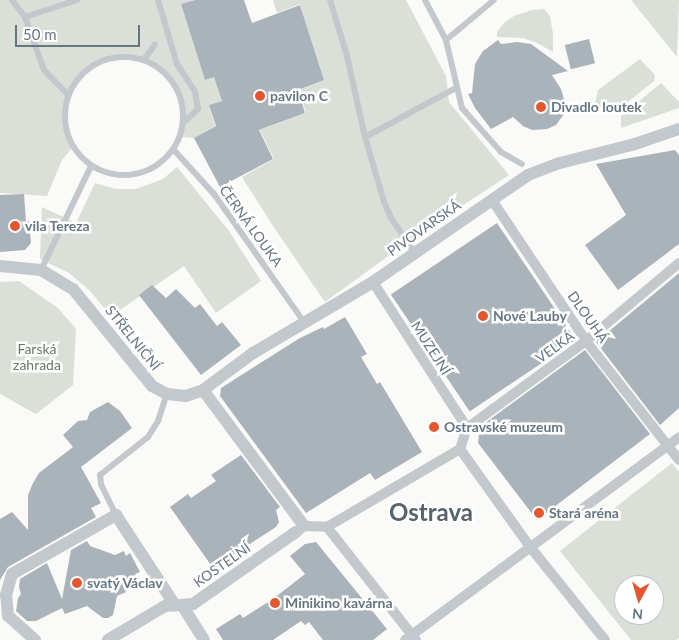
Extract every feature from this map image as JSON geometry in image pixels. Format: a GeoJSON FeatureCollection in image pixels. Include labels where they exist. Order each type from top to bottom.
{"type":"FeatureCollection","features":[{"type":"Feature","properties":{"kind":"street","name":"PIVOVARSKÁ"},"geometry":{"type":"LineString","coordinates":[[203,390],[253,353],[373,282],[528,175],[560,163],[635,144],[679,129]]}},
{"type":"Feature","properties":{"kind":"street","name":"DLOUHÁ"},"geometry":{"type":"LineString","coordinates":[[492,200],[586,341],[674,441],[679,460]]}},
{"type":"Feature","properties":{"kind":"street","name":"VELKÁ"},"geometry":{"type":"LineString","coordinates":[[467,428],[586,341],[679,263]]}},
{"type":"Feature","properties":{"kind":"street","name":"STŘELNIČNÍ"},"geometry":{"type":"LineString","coordinates":[[0,266],[41,270],[73,289],[152,386],[167,394]]}},
{"type":"Feature","properties":{"kind":"street","name":"MUZEJNÍ"},"geometry":{"type":"LineString","coordinates":[[373,282],[467,428]]}},
{"type":"Feature","properties":{"kind":"street"},"geometry":{"type":"LineString","coordinates":[[167,394],[186,396],[203,390],[300,529],[327,527],[460,449],[467,428]]}},
{"type":"Feature","properties":{"kind":"street"},"geometry":{"type":"LineString","coordinates":[[327,527],[411,638],[674,441]]}},
{"type":"Feature","properties":{"kind":"street"},"geometry":{"type":"LineString","coordinates":[[460,449],[531,548],[605,640]]}},
{"type":"Feature","properties":{"kind":"street"},"geometry":{"type":"LineString","coordinates":[[35,640],[8,616],[6,595],[12,574],[116,515],[204,640]]}},
{"type":"Feature","properties":{"kind":"street","name":"KOSTELNÍ"},"geometry":{"type":"LineString","coordinates":[[108,640],[165,606],[193,604],[300,529]]}},
{"type":"Feature","properties":{"kind":"lane"},"geometry":{"type":"LineString","coordinates":[[12,0],[24,17],[44,70],[68,96]]}},
{"type":"Feature","properties":{"kind":"lane"},"geometry":{"type":"LineString","coordinates":[[24,17],[77,0]]}},
{"type":"Feature","properties":{"kind":"lane"},"geometry":{"type":"LineString","coordinates":[[158,0],[177,64],[188,77],[198,109],[183,124]]}},
{"type":"Feature","properties":{"kind":"lane"},"geometry":{"type":"LineString","coordinates":[[330,0],[347,56],[365,137],[391,218],[415,253]]}},
{"type":"Feature","properties":{"kind":"lane"},"geometry":{"type":"LineString","coordinates":[[425,0],[446,40],[462,108],[501,152],[522,164]]}},
{"type":"Feature","properties":{"kind":"lane"},"geometry":{"type":"LineString","coordinates":[[446,40],[494,0]]}},
{"type":"Feature","properties":{"kind":"lane"},"geometry":{"type":"LineString","coordinates":[[144,60],[155,44]]}},
{"type":"Feature","properties":{"kind":"lane"},"geometry":{"type":"LineString","coordinates":[[131,57],[144,60],[156,66],[174,85],[183,110],[183,124],[174,148],[154,167],[129,175],[116,175],[91,166],[77,152],[67,135],[64,122],[68,96],[82,73],[105,59],[131,57]]}},
{"type":"Feature","properties":{"kind":"lane"},"geometry":{"type":"LineString","coordinates":[[365,137],[456,88]]}},
{"type":"Feature","properties":{"kind":"lane","name":"ČERNÁ LOUKA"},"geometry":{"type":"LineString","coordinates":[[174,148],[214,194],[304,322]]}},
{"type":"Feature","properties":{"kind":"lane"},"geometry":{"type":"LineString","coordinates":[[41,270],[91,166]]}},
{"type":"Feature","properties":{"kind":"lane"},"geometry":{"type":"LineString","coordinates":[[116,515],[101,484],[100,475],[148,437],[158,420],[167,394]]}},
{"type":"Feature","properties":{"kind":"green space"},"geometry":{"type":"Polygon","coordinates":[[[0,0],[194,0],[181,4],[205,80],[214,77],[222,101],[209,105],[215,126],[194,138],[180,137],[183,110],[175,85],[166,75],[156,66],[131,57],[105,59],[82,73],[68,95],[64,122],[73,147],[62,160],[47,196],[0,193],[0,0]]]}},
{"type":"Feature","properties":{"kind":"green space"},"geometry":{"type":"Polygon","coordinates":[[[273,0],[406,0],[446,76],[449,102],[509,175],[413,238],[325,302],[242,177],[274,159],[260,130],[306,113],[299,90],[324,80],[300,4],[277,13],[273,0]]]}},
{"type":"Feature","properties":{"kind":"green space"},"geometry":{"type":"Polygon","coordinates":[[[631,0],[679,0],[677,57],[631,0]]]}},
{"type":"Feature","properties":{"kind":"green space"},"geometry":{"type":"Polygon","coordinates":[[[544,9],[550,16],[553,52],[523,38],[497,37],[497,32],[505,22],[514,16],[532,10],[544,9]]]}},
{"type":"Feature","properties":{"kind":"green space"},"geometry":{"type":"Polygon","coordinates":[[[640,59],[655,75],[654,81],[619,109],[611,113],[599,109],[595,104],[598,90],[640,59]]]}},
{"type":"Feature","properties":{"kind":"green space"},"geometry":{"type":"Polygon","coordinates":[[[661,83],[679,102],[679,108],[621,128],[621,116],[661,83]]]}},
{"type":"Feature","properties":{"kind":"green space"},"geometry":{"type":"Polygon","coordinates":[[[177,167],[229,231],[261,281],[216,313],[184,266],[111,316],[90,291],[69,273],[40,259],[42,207],[76,223],[95,183],[116,189],[136,189],[163,179],[177,167]]]}},
{"type":"Feature","properties":{"kind":"green space","name":"Farská zahrada"},"geometry":{"type":"Polygon","coordinates":[[[19,281],[58,308],[76,329],[73,385],[36,414],[0,394],[0,282],[19,281]]]}},
{"type":"Feature","properties":{"kind":"green space"},"geometry":{"type":"Polygon","coordinates":[[[672,463],[679,472],[679,638],[676,640],[631,640],[619,625],[664,625],[664,575],[614,575],[614,619],[560,551],[672,463]]]}},
{"type":"Feature","properties":{"kind":"building","name":"pavilon C"},"geometry":{"type":"Polygon","coordinates":[[[195,0],[244,0],[252,23],[300,5],[324,80],[298,90],[305,113],[259,130],[273,159],[220,187],[194,138],[216,126],[209,105],[222,101],[214,77],[205,80],[181,4],[195,0]]]}},
{"type":"Feature","properties":{"kind":"building"},"geometry":{"type":"Polygon","coordinates":[[[589,39],[595,63],[571,69],[565,45],[589,39]]]}},
{"type":"Feature","properties":{"kind":"building"},"geometry":{"type":"Polygon","coordinates":[[[498,40],[501,44],[517,42],[531,44],[568,71],[552,75],[561,89],[567,110],[556,125],[547,129],[532,130],[523,126],[513,117],[491,129],[475,108],[468,94],[472,93],[475,64],[483,51],[498,40]]]}},
{"type":"Feature","properties":{"kind":"building"},"geometry":{"type":"Polygon","coordinates":[[[675,150],[679,155],[679,244],[618,290],[585,245],[626,215],[596,164],[675,150]]]}},
{"type":"Feature","properties":{"kind":"building","name":"vila Tereza"},"geometry":{"type":"Polygon","coordinates":[[[24,194],[26,222],[29,221],[31,243],[25,250],[0,252],[0,195],[24,194]]]}},
{"type":"Feature","properties":{"kind":"building","name":"Nové Lauby"},"geometry":{"type":"Polygon","coordinates":[[[497,223],[576,340],[470,411],[391,295],[497,223]]]}},
{"type":"Feature","properties":{"kind":"building"},"geometry":{"type":"Polygon","coordinates":[[[679,273],[679,408],[660,425],[596,342],[679,273]]]}},
{"type":"Feature","properties":{"kind":"building"},"geometry":{"type":"Polygon","coordinates":[[[152,285],[166,298],[176,289],[195,308],[200,304],[217,326],[222,322],[241,345],[201,375],[139,295],[152,285]]]}},
{"type":"Feature","properties":{"kind":"building"},"geometry":{"type":"Polygon","coordinates":[[[345,317],[367,354],[361,357],[377,384],[380,382],[422,452],[375,480],[370,473],[306,513],[220,396],[221,388],[300,338],[323,327],[324,329],[345,317]]]}},
{"type":"Feature","properties":{"kind":"building"},"geometry":{"type":"Polygon","coordinates":[[[585,350],[650,434],[537,520],[478,443],[481,426],[585,350]]]}},
{"type":"Feature","properties":{"kind":"building"},"geometry":{"type":"Polygon","coordinates":[[[108,402],[120,411],[132,428],[81,467],[101,503],[91,508],[96,517],[8,567],[0,580],[0,519],[12,512],[28,530],[28,495],[39,473],[73,447],[63,435],[78,421],[87,420],[90,412],[108,402]]]}},
{"type":"Feature","properties":{"kind":"building"},"geometry":{"type":"Polygon","coordinates":[[[241,455],[280,507],[276,510],[279,522],[276,527],[213,568],[170,507],[188,494],[191,498],[216,481],[211,475],[241,455]]]}},
{"type":"Feature","properties":{"kind":"building","name":"svatý Václav"},"geometry":{"type":"Polygon","coordinates":[[[87,541],[90,546],[115,555],[124,551],[126,556],[130,553],[140,572],[135,574],[137,578],[124,587],[126,592],[117,596],[113,615],[103,618],[87,606],[65,614],[62,608],[36,621],[27,621],[16,611],[18,598],[21,594],[19,587],[20,579],[47,563],[62,599],[71,550],[87,541]]]}},
{"type":"Feature","properties":{"kind":"building"},"geometry":{"type":"Polygon","coordinates":[[[316,542],[387,629],[373,640],[323,640],[309,622],[305,625],[301,621],[273,640],[223,640],[216,629],[240,614],[243,618],[273,599],[305,574],[290,556],[305,544],[316,542]]]}},
{"type":"Feature","properties":{"kind":"place","name":"pavilon C"},"geometry":{"type":"Point","coordinates":[260,96]}},
{"type":"Feature","properties":{"kind":"place","name":"Divadlo loutek"},"geometry":{"type":"Point","coordinates":[541,107]}},
{"type":"Feature","properties":{"kind":"place","name":"vila Tereza"},"geometry":{"type":"Point","coordinates":[15,226]}},
{"type":"Feature","properties":{"kind":"place","name":"Nové Lauby"},"geometry":{"type":"Point","coordinates":[483,316]}},
{"type":"Feature","properties":{"kind":"place","name":"Ostravské muzeum"},"geometry":{"type":"Point","coordinates":[434,427]}},
{"type":"Feature","properties":{"kind":"place","name":"Stará aréna"},"geometry":{"type":"Point","coordinates":[539,513]}},
{"type":"Feature","properties":{"kind":"place","name":"svatý Václav"},"geometry":{"type":"Point","coordinates":[77,583]}},
{"type":"Feature","properties":{"kind":"place","name":"Minikino kavárna"},"geometry":{"type":"Point","coordinates":[275,603]}},
{"type":"Feature","properties":{"kind":"district","name":"Ostrava"},"geometry":{"type":"Point","coordinates":[431,512]}}]}
